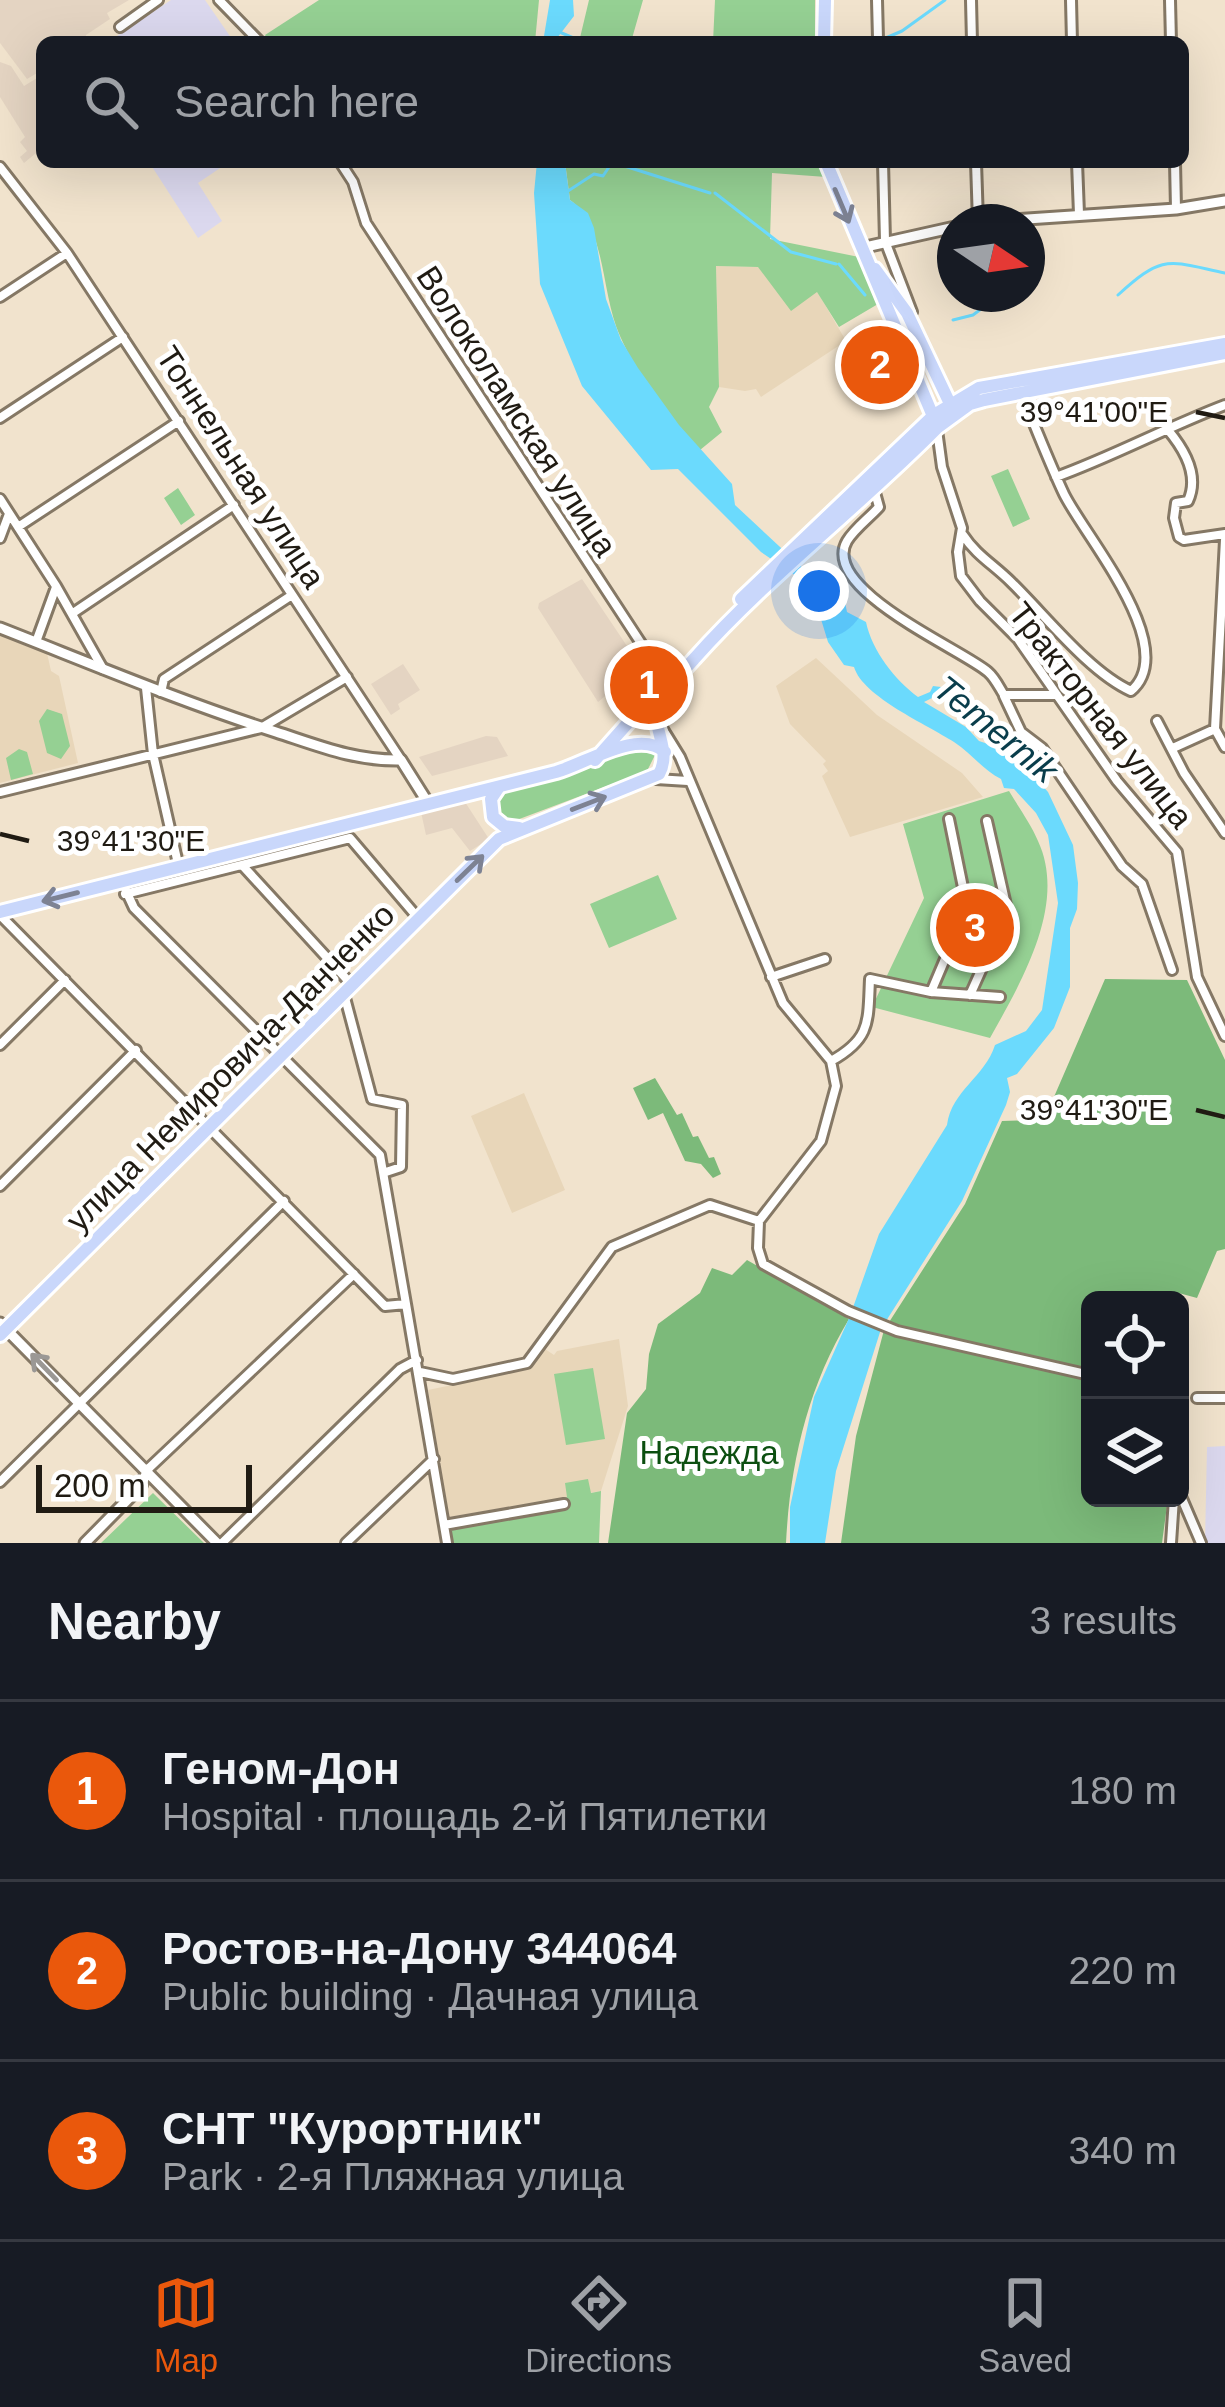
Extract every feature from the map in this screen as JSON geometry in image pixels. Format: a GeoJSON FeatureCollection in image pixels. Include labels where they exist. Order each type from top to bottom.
{"type":"FeatureCollection","features":[{"type":"Feature","properties":{"kind":"main road"},"geometry":{"type":"LineString","coordinates":[[824,36],[825,0]]}},
{"type":"Feature","properties":{"kind":"main road"},"geometry":{"type":"LineString","coordinates":[[828,168],[935,422]]}},
{"type":"Feature","properties":{"kind":"main road"},"geometry":{"type":"LineString","coordinates":[[860,249],[907,313],[952,408]]}},
{"type":"Feature","properties":{"kind":"main road"},"geometry":{"type":"LineString","coordinates":[[899,338],[927,361]]}},
{"type":"Feature","properties":{"kind":"main road"},"geometry":{"type":"LineString","coordinates":[[595,760],[764,583],[964,394],[1225,344]]}},
{"type":"Feature","properties":{"kind":"main road"},"geometry":{"type":"LineString","coordinates":[[952,408],[1225,353]]}},
{"type":"Feature","properties":{"kind":"main road"},"geometry":{"type":"LineString","coordinates":[[821,531],[874,489],[935,422]]}},
{"type":"Feature","properties":{"kind":"main road"},"geometry":{"type":"LineString","coordinates":[[654,778],[662,769],[665,753],[658,722],[664,686]]}},
{"type":"Feature","properties":{"kind":"main road"},"geometry":{"type":"LineString","coordinates":[[1,917],[595,760],[644,741],[665,753]]}},
{"type":"Feature","properties":{"kind":"main road","name":"улица Немировича-Данченко"},"geometry":{"type":"LineString","coordinates":[[2,1329],[499,839],[654,778]]}},
{"type":"Feature","properties":{"kind":"main road"},"geometry":{"type":"LineString","coordinates":[[500,786],[491,799],[493,817],[504,826],[523,827]]}},
{"type":"Feature","properties":{"kind":"street"},"geometry":{"type":"LineString","coordinates":[[120,27],[158,0]]}},
{"type":"Feature","properties":{"kind":"street"},"geometry":{"type":"LineString","coordinates":[[219,0],[254,36]]}},
{"type":"Feature","properties":{"kind":"street"},"geometry":{"type":"LineString","coordinates":[[877,0],[878,36]]}},
{"type":"Feature","properties":{"kind":"street"},"geometry":{"type":"LineString","coordinates":[[970,0],[972,36]]}},
{"type":"Feature","properties":{"kind":"street"},"geometry":{"type":"LineString","coordinates":[[1071,0],[1072,36]]}},
{"type":"Feature","properties":{"kind":"street"},"geometry":{"type":"LineString","coordinates":[[1170,0],[1171,36]]}},
{"type":"Feature","properties":{"kind":"street","name":"Волоколамская улица"},"geometry":{"type":"LineString","coordinates":[[344,168],[366,223],[664,686]]}},
{"type":"Feature","properties":{"kind":"street"},"geometry":{"type":"LineString","coordinates":[[883,168],[885,241],[915,331]]}},
{"type":"Feature","properties":{"kind":"street"},"geometry":{"type":"LineString","coordinates":[[976,168],[979,204]]}},
{"type":"Feature","properties":{"kind":"street"},"geometry":{"type":"LineString","coordinates":[[1077,168],[1079,214]]}},
{"type":"Feature","properties":{"kind":"street"},"geometry":{"type":"LineString","coordinates":[[1175,168],[1176,208]]}},
{"type":"Feature","properties":{"kind":"street","name":"Тоннельная улица"},"geometry":{"type":"LineString","coordinates":[[2,173],[67,253],[428,803]]}},
{"type":"Feature","properties":{"kind":"street"},"geometry":{"type":"LineString","coordinates":[[1045,217],[1225,200]]}},
{"type":"Feature","properties":{"kind":"street"},"geometry":{"type":"LineString","coordinates":[[860,249],[937,231]]}},
{"type":"Feature","properties":{"kind":"street"},"geometry":{"type":"LineString","coordinates":[[0,297],[67,253]]}},
{"type":"Feature","properties":{"kind":"street"},"geometry":{"type":"LineString","coordinates":[[0,418],[123,337]]}},
{"type":"Feature","properties":{"kind":"street"},"geometry":{"type":"LineString","coordinates":[[962,534],[972,549],[1071,640],[1086,661],[1131,691],[1142,680],[1139,621],[1056,477],[1020,391]]}},
{"type":"Feature","properties":{"kind":"street"},"geometry":{"type":"LineString","coordinates":[[1056,477],[1124,452],[1225,405]]}},
{"type":"Feature","properties":{"kind":"street"},"geometry":{"type":"LineString","coordinates":[[18,527],[178,421]]}},
{"type":"Feature","properties":{"kind":"street","name":"Тракторная улица"},"geometry":{"type":"LineString","coordinates":[[935,422],[962,534],[958,552],[962,576],[1018,639],[1117,781],[1177,852],[1197,977],[1225,1036]]}},
{"type":"Feature","properties":{"kind":"street"},"geometry":{"type":"LineString","coordinates":[[1168,430],[1186,452],[1193,487],[1188,500],[1174,508],[1179,537],[1225,537],[1215,729],[1225,747]]}},
{"type":"Feature","properties":{"kind":"street"},"geometry":{"type":"LineString","coordinates":[[874,489],[879,507],[847,541],[844,559],[850,573],[902,622],[992,674],[1021,732],[1042,748],[1122,866],[1142,884],[1172,970]]}},
{"type":"Feature","properties":{"kind":"street"},"geometry":{"type":"LineString","coordinates":[[0,499],[104,670]]}},
{"type":"Feature","properties":{"kind":"street"},"geometry":{"type":"LineString","coordinates":[[73,613],[234,505]]}},
{"type":"Feature","properties":{"kind":"street"},"geometry":{"type":"LineString","coordinates":[[0,538],[9,512]]}},
{"type":"Feature","properties":{"kind":"street"},"geometry":{"type":"LineString","coordinates":[[36,642],[56,586]]}},
{"type":"Feature","properties":{"kind":"street"},"geometry":{"type":"LineString","coordinates":[[161,693],[164,679],[292,595]]}},
{"type":"Feature","properties":{"kind":"street"},"geometry":{"type":"LineString","coordinates":[[0,628],[146,688],[261,728],[365,761],[400,760]]}},
{"type":"Feature","properties":{"kind":"street"},"geometry":{"type":"LineString","coordinates":[[0,791],[261,728],[346,676]]}},
{"type":"Feature","properties":{"kind":"street"},"geometry":{"type":"LineString","coordinates":[[146,688],[153,754],[179,868]]}},
{"type":"Feature","properties":{"kind":"street"},"geometry":{"type":"LineString","coordinates":[[1004,695],[1058,695]]}},
{"type":"Feature","properties":{"kind":"street"},"geometry":{"type":"LineString","coordinates":[[1157,721],[1184,773],[1225,833]]}},
{"type":"Feature","properties":{"kind":"street"},"geometry":{"type":"LineString","coordinates":[[658,722],[684,768],[783,1003],[831,1061],[836,1085],[821,1142],[759,1221],[763,1264],[885,1326],[1081,1374]]}},
{"type":"Feature","properties":{"kind":"street"},"geometry":{"type":"LineString","coordinates":[[1173,748],[1215,729]]}},
{"type":"Feature","properties":{"kind":"street"},"geometry":{"type":"LineString","coordinates":[[665,753],[684,768]]}},
{"type":"Feature","properties":{"kind":"street"},"geometry":{"type":"LineString","coordinates":[[654,778],[690,782]]}},
{"type":"Feature","properties":{"kind":"street"},"geometry":{"type":"LineString","coordinates":[[931,992],[967,907],[949,819]]}},
{"type":"Feature","properties":{"kind":"street"},"geometry":{"type":"LineString","coordinates":[[970,995],[1006,905],[987,821]]}},
{"type":"Feature","properties":{"kind":"street"},"geometry":{"type":"LineString","coordinates":[[418,918],[350,838],[123,888],[134,908],[380,1155],[447,1543]]}},
{"type":"Feature","properties":{"kind":"street"},"geometry":{"type":"LineString","coordinates":[[241,864],[348,989],[372,1099],[402,1106],[401,1166],[386,1172]]}},
{"type":"Feature","properties":{"kind":"street"},"geometry":{"type":"LineString","coordinates":[[1,917],[386,1306],[406,1304]]}},
{"type":"Feature","properties":{"kind":"street"},"geometry":{"type":"LineString","coordinates":[[771,977],[825,959]]}},
{"type":"Feature","properties":{"kind":"street"},"geometry":{"type":"LineString","coordinates":[[831,1061],[861,1040],[868,1020],[870,979],[931,992],[1000,997]]}},
{"type":"Feature","properties":{"kind":"street"},"geometry":{"type":"LineString","coordinates":[[0,1045],[65,980]]}},
{"type":"Feature","properties":{"kind":"street"},"geometry":{"type":"LineString","coordinates":[[0,1186],[136,1050]]}},
{"type":"Feature","properties":{"kind":"street"},"geometry":{"type":"LineString","coordinates":[[0,1482],[284,1201]]}},
{"type":"Feature","properties":{"kind":"street"},"geometry":{"type":"LineString","coordinates":[[420,1372],[454,1379],[527,1364],[611,1246],[710,1205],[759,1221]]}},
{"type":"Feature","properties":{"kind":"street"},"geometry":{"type":"LineString","coordinates":[[85,1543],[141,1486],[148,1469],[354,1274]]}},
{"type":"Feature","properties":{"kind":"street"},"geometry":{"type":"LineString","coordinates":[[2,1329],[220,1543],[400,1370],[417,1360]]}},
{"type":"Feature","properties":{"kind":"street"},"geometry":{"type":"LineString","coordinates":[[1197,1398],[1225,1399]]}},
{"type":"Feature","properties":{"kind":"street"},"geometry":{"type":"LineString","coordinates":[[346,1543],[434,1459]]}},
{"type":"Feature","properties":{"kind":"street"},"geometry":{"type":"LineString","coordinates":[[444,1525],[564,1504]]}},
{"type":"Feature","properties":{"kind":"street"},"geometry":{"type":"LineString","coordinates":[[1171,1543],[1176,1507]]}},
{"type":"Feature","properties":{"kind":"street"},"geometry":{"type":"LineString","coordinates":[[1183,1507],[1201,1543]]}},
{"type":"Feature","properties":{"kind":"shaded area"},"geometry":{"type":"Polygon","coordinates":[[[0,0],[129,0],[107,13],[110,19],[86,36],[36,36],[36,74],[27,79],[0,43],[0,0]]]}},
{"type":"Feature","properties":{"kind":"shaded area"},"geometry":{"type":"Polygon","coordinates":[[[171,0],[205,0],[230,36],[117,36],[171,0]]]}},
{"type":"Feature","properties":{"kind":"shaded area"},"geometry":{"type":"Polygon","coordinates":[[[0,62],[11,66],[24,86],[36,79],[36,153],[24,163],[20,157],[27,151],[20,142],[25,137],[0,97],[0,62]]]}},
{"type":"Feature","properties":{"kind":"shaded area"},"geometry":{"type":"Polygon","coordinates":[[[153,168],[220,168],[198,183],[222,221],[198,238],[153,168]]]}},
{"type":"Feature","properties":{"kind":"shaded area"},"geometry":{"type":"Polygon","coordinates":[[[716,266],[758,267],[817,291],[846,341],[761,397],[756,389],[719,387],[716,266]]]}},
{"type":"Feature","properties":{"kind":"shaded area"},"geometry":{"type":"Polygon","coordinates":[[[582,579],[644,664],[598,702],[538,608],[539,603],[582,579]]]}},
{"type":"Feature","properties":{"kind":"shaded area"},"geometry":{"type":"Polygon","coordinates":[[[0,635],[47,653],[51,671],[59,676],[78,763],[0,783],[0,635]]]}},
{"type":"Feature","properties":{"kind":"shaded area"},"geometry":{"type":"Polygon","coordinates":[[[816,658],[877,715],[962,773],[983,797],[850,837],[822,776],[828,771],[826,761],[790,724],[776,686],[816,658]]]}},
{"type":"Feature","properties":{"kind":"shaded area"},"geometry":{"type":"Polygon","coordinates":[[[403,664],[420,690],[398,704],[400,709],[391,715],[371,684],[403,664]]]}},
{"type":"Feature","properties":{"kind":"shaded area"},"geometry":{"type":"Polygon","coordinates":[[[486,736],[497,737],[508,756],[432,776],[419,757],[486,736]]]}},
{"type":"Feature","properties":{"kind":"shaded area"},"geometry":{"type":"Polygon","coordinates":[[[465,802],[489,839],[470,851],[452,828],[426,835],[421,812],[465,802]]]}},
{"type":"Feature","properties":{"kind":"shaded area"},"geometry":{"type":"Polygon","coordinates":[[[524,1093],[565,1190],[512,1213],[471,1116],[524,1093]]]}},
{"type":"Feature","properties":{"kind":"shaded area"},"geometry":{"type":"Polygon","coordinates":[[[619,1339],[628,1406],[601,1491],[449,1517],[428,1390],[529,1369],[545,1349],[554,1355],[619,1339]]]}},
{"type":"Feature","properties":{"kind":"shaded area"},"geometry":{"type":"Polygon","coordinates":[[[1225,1446],[1225,1543],[1205,1543],[1207,1447],[1225,1446]]]}},
{"type":"Feature","properties":{"kind":"green space"},"geometry":{"type":"Polygon","coordinates":[[[319,0],[539,0],[536,36],[265,35],[319,0]]]}},
{"type":"Feature","properties":{"kind":"green space"},"geometry":{"type":"Polygon","coordinates":[[[589,0],[643,0],[633,36],[580,36],[589,0]]]}},
{"type":"Feature","properties":{"kind":"green space"},"geometry":{"type":"Polygon","coordinates":[[[715,0],[815,0],[815,36],[713,36],[715,0]]]}},
{"type":"Feature","properties":{"kind":"green space"},"geometry":{"type":"Polygon","coordinates":[[[566,168],[821,168],[826,177],[772,173],[770,239],[859,257],[878,304],[839,327],[817,292],[791,311],[758,267],[716,266],[719,387],[709,407],[722,432],[700,450],[636,367],[614,319],[590,226],[570,200],[566,168]]]}},
{"type":"Feature","properties":{"kind":"green space"},"geometry":{"type":"Polygon","coordinates":[[[1008,469],[1030,519],[1013,527],[991,476],[1008,469]]]}},
{"type":"Feature","properties":{"kind":"green space"},"geometry":{"type":"Polygon","coordinates":[[[178,488],[195,515],[181,525],[164,498],[178,488]]]}},
{"type":"Feature","properties":{"kind":"green space"},"geometry":{"type":"Polygon","coordinates":[[[47,709],[62,714],[70,746],[61,759],[47,753],[39,721],[47,709]]]}},
{"type":"Feature","properties":{"kind":"green space"},"geometry":{"type":"Polygon","coordinates":[[[637,747],[655,755],[647,771],[514,821],[503,819],[496,809],[498,797],[508,791],[566,776],[637,747]]]}},
{"type":"Feature","properties":{"kind":"green space"},"geometry":{"type":"Polygon","coordinates":[[[19,749],[27,752],[33,774],[11,780],[6,758],[19,749]]]}},
{"type":"Feature","properties":{"kind":"green space"},"geometry":{"type":"Polygon","coordinates":[[[1009,791],[1038,841],[1047,891],[1044,917],[1026,969],[990,1038],[872,1007],[924,898],[903,824],[1009,791]]]}},
{"type":"Feature","properties":{"kind":"green space"},"geometry":{"type":"Polygon","coordinates":[[[658,875],[677,919],[609,948],[590,904],[658,875]]]}},
{"type":"Feature","properties":{"kind":"green space"},"geometry":{"type":"Polygon","coordinates":[[[1105,979],[1187,980],[1225,1060],[1225,1249],[1217,1251],[1197,1298],[1189,1296],[1189,1291],[1081,1291],[1081,1507],[1167,1507],[1162,1543],[841,1543],[856,1436],[884,1330],[965,1204],[1002,1121],[1044,1120],[1105,979]]]}},
{"type":"Feature","properties":{"kind":"green space"},"geometry":{"type":"Polygon","coordinates":[[[655,1078],[677,1115],[682,1113],[693,1137],[698,1136],[709,1158],[714,1157],[721,1174],[713,1178],[701,1164],[685,1161],[663,1113],[648,1120],[633,1088],[655,1078]]]}},
{"type":"Feature","properties":{"kind":"green space","name":"Надежда"},"geometry":{"type":"Polygon","coordinates":[[[747,1260],[849,1319],[822,1371],[804,1427],[786,1543],[608,1543],[627,1413],[646,1389],[658,1324],[700,1293],[712,1268],[732,1275],[747,1260]]]}},
{"type":"Feature","properties":{"kind":"green space"},"geometry":{"type":"Polygon","coordinates":[[[593,1368],[605,1439],[566,1445],[554,1374],[593,1368]]]}},
{"type":"Feature","properties":{"kind":"green space"},"geometry":{"type":"Polygon","coordinates":[[[588,1479],[591,1493],[601,1491],[599,1543],[452,1543],[449,1518],[567,1497],[565,1483],[588,1479]]]}},
{"type":"Feature","properties":{"kind":"green space"},"geometry":{"type":"Polygon","coordinates":[[[153,1493],[204,1543],[101,1543],[153,1493]]]}},
{"type":"Feature","properties":{"kind":"water"},"geometry":{"type":"Polygon","coordinates":[[[550,0],[573,0],[574,16],[559,36],[544,36],[550,0]]]}},
{"type":"Feature","properties":{"kind":"water"},"geometry":{"type":"Polygon","coordinates":[[[536,168],[566,168],[570,200],[588,213],[594,228],[606,299],[621,340],[679,425],[732,484],[735,505],[807,572],[820,593],[834,603],[845,602],[847,612],[866,622],[879,654],[909,690],[918,697],[933,686],[941,687],[938,695],[924,702],[966,727],[979,741],[1012,752],[1048,792],[1073,845],[1078,883],[1070,928],[1070,987],[1054,1028],[1017,1074],[1007,1078],[1006,1105],[962,1201],[881,1329],[836,1471],[825,1543],[790,1543],[790,1507],[814,1397],[879,1234],[947,1125],[955,1102],[995,1045],[1026,1031],[1042,1010],[1058,903],[1048,835],[1014,789],[1004,788],[1001,779],[960,746],[883,699],[854,667],[844,665],[828,642],[820,616],[808,605],[799,578],[761,552],[678,469],[651,470],[582,386],[540,284],[536,168]]]}},
{"type":"Feature","properties":{"kind":"waterway"},"geometry":{"type":"LineString","coordinates":[[890,36],[945,0]]}},
{"type":"Feature","properties":{"kind":"waterway"},"geometry":{"type":"LineString","coordinates":[[557,31],[569,36]]}},
{"type":"Feature","properties":{"kind":"waterway"},"geometry":{"type":"LineString","coordinates":[[568,191],[594,174],[603,176],[608,168]]}},
{"type":"Feature","properties":{"kind":"waterway"},"geometry":{"type":"LineString","coordinates":[[631,168],[710,193]]}},
{"type":"Feature","properties":{"kind":"waterway"},"geometry":{"type":"LineString","coordinates":[[715,193],[791,252],[836,264]]}},
{"type":"Feature","properties":{"kind":"waterway"},"geometry":{"type":"LineString","coordinates":[[839,264],[865,295]]}},
{"type":"Feature","properties":{"kind":"waterway"},"geometry":{"type":"LineString","coordinates":[[1118,295],[1157,266],[1191,265],[1225,273]]}},
{"type":"Feature","properties":{"kind":"waterway"},"geometry":{"type":"LineString","coordinates":[[953,320],[977,312]]}},
{"type":"Feature","properties":{"kind":"place","name":"Ростов-на-Дону 344064"},"geometry":{"type":"Point","coordinates":[880,365]}},
{"type":"Feature","properties":{"kind":"place","name":"Геном-Дон"},"geometry":{"type":"Point","coordinates":[649,685]}},
{"type":"Feature","properties":{"kind":"place","name":"СНТ \"Курортник\""},"geometry":{"type":"Point","coordinates":[975,928]}},
{"type":"Feature","properties":{"kind":"water label","name":"Temernik"},"geometry":{"type":"Point","coordinates":[996,729]}}]}
